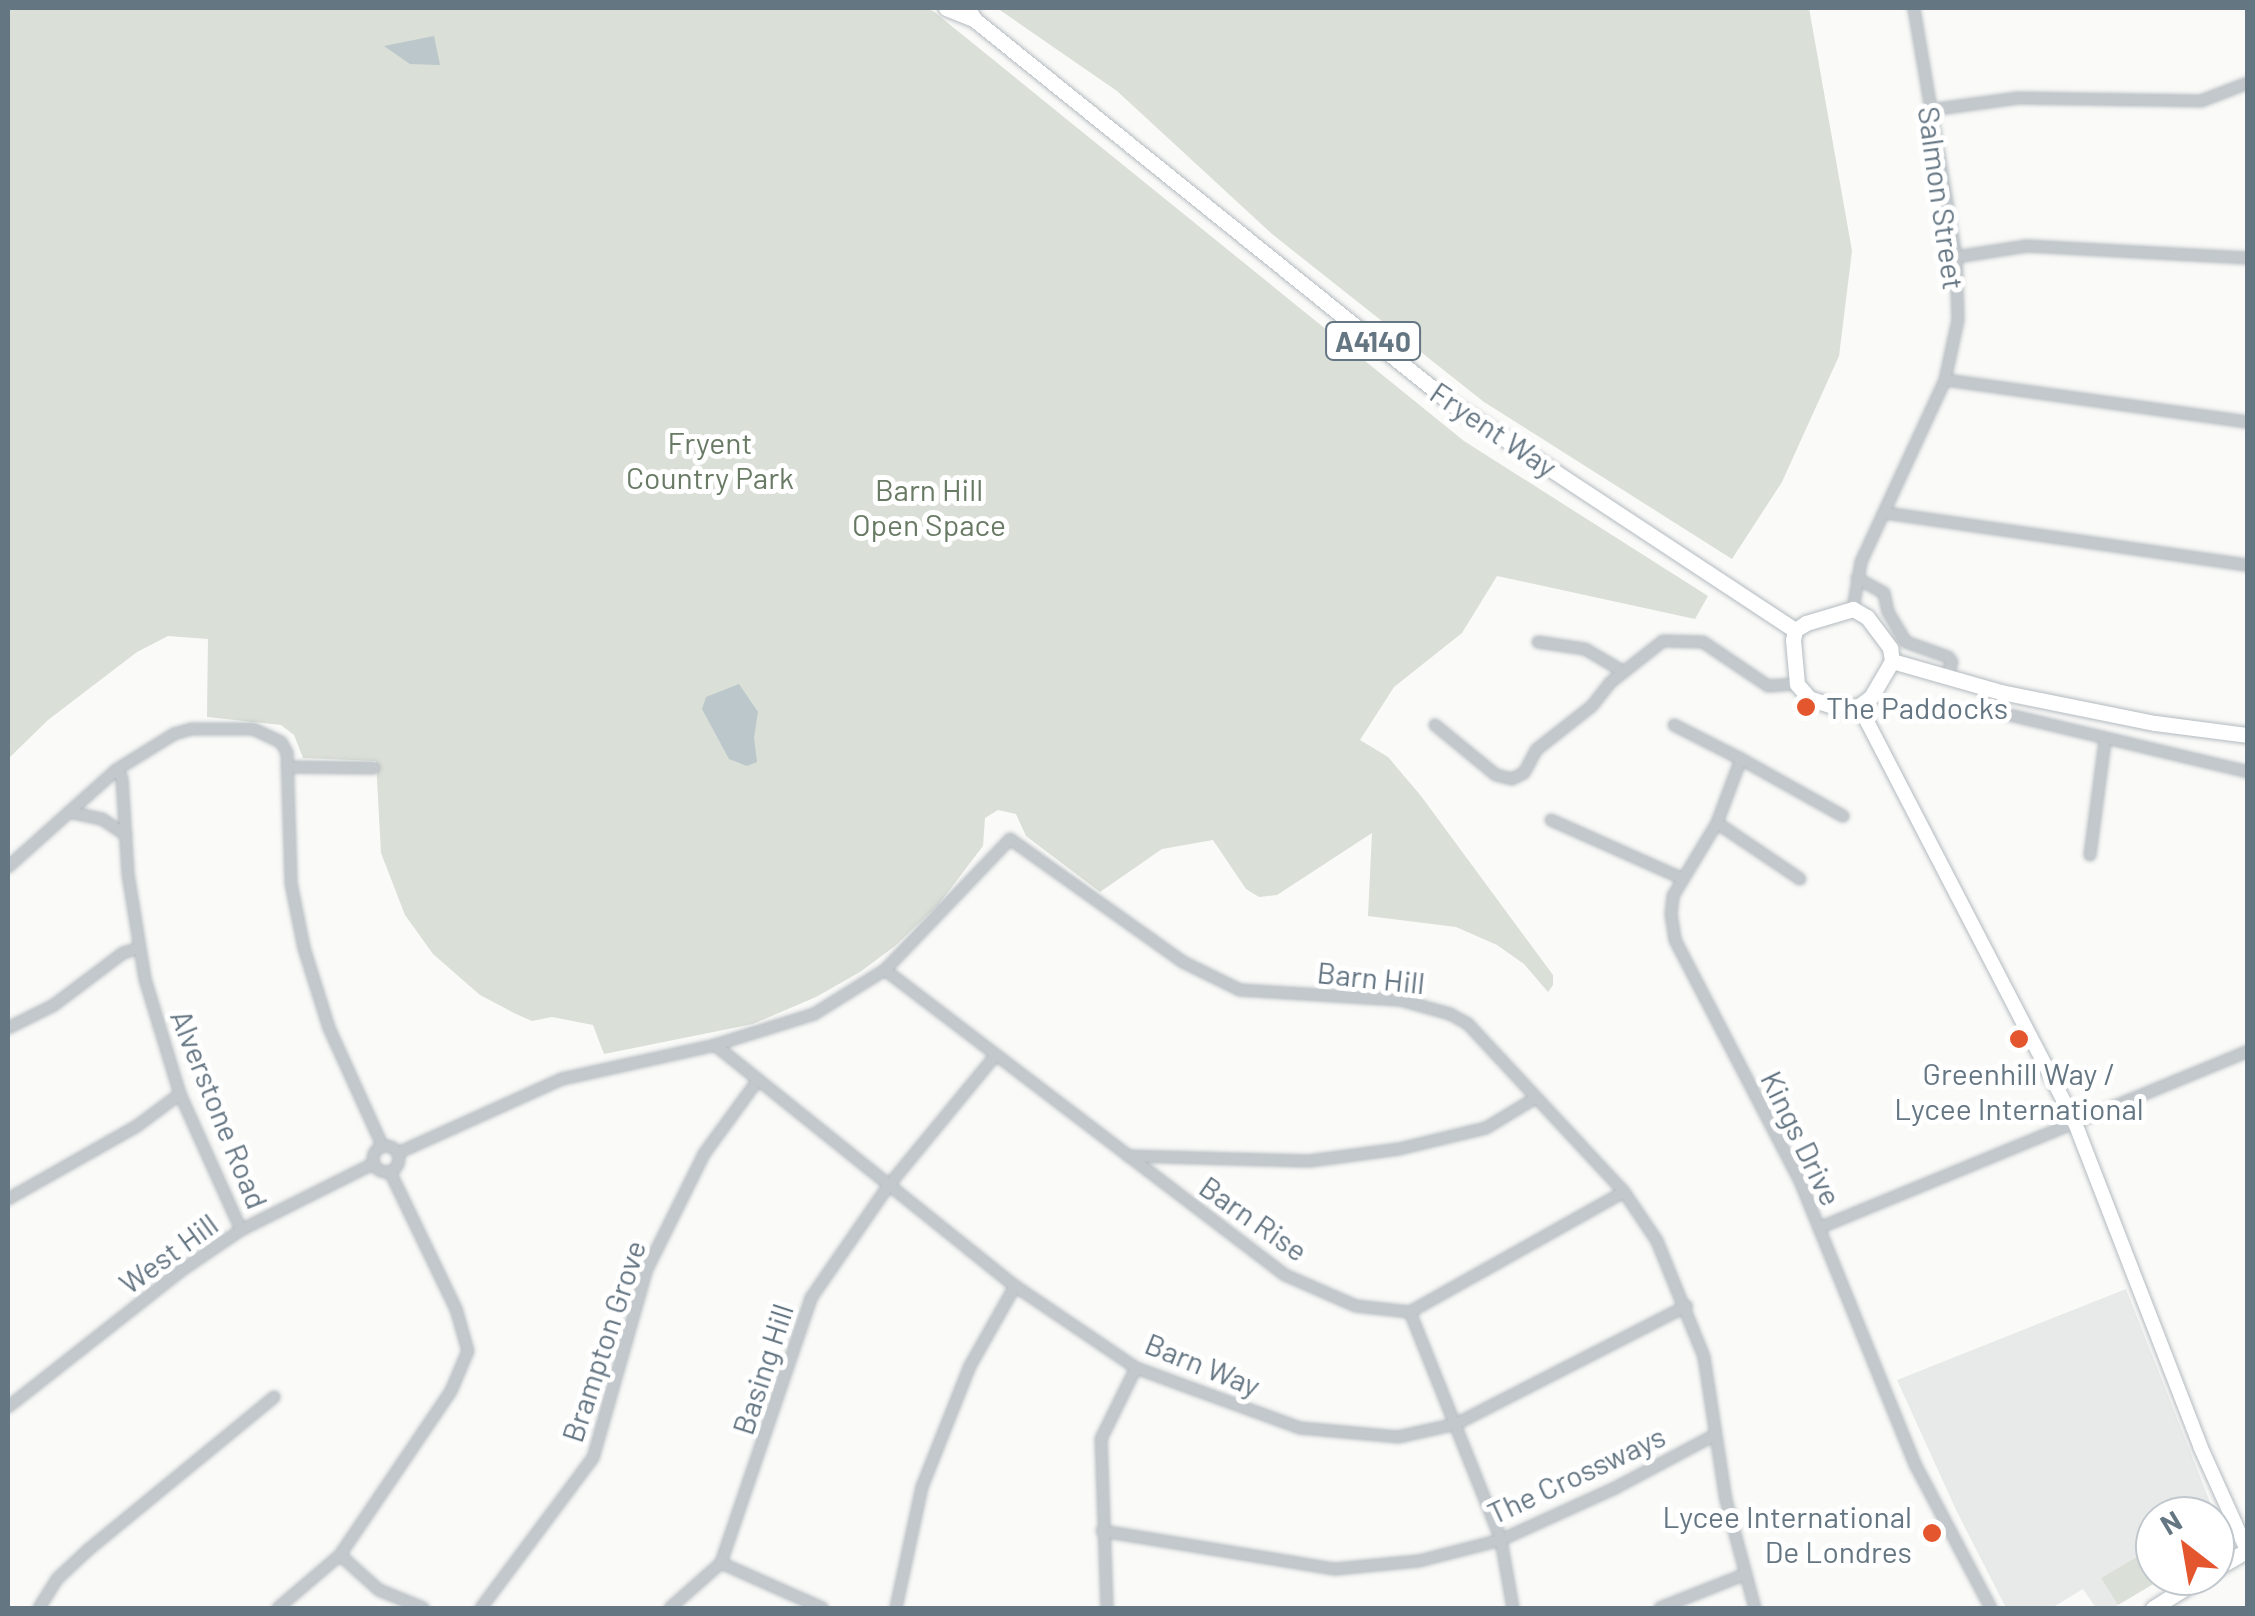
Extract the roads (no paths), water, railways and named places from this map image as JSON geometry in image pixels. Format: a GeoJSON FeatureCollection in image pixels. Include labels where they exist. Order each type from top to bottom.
{"type":"FeatureCollection","features":[{"type":"Feature","properties":{"kind":"main road","name":"Fryent Way"},"geometry":{"type":"LineString","coordinates":[[946,8],[971,14],[1452,404],[1795,630]]}},
{"type":"Feature","properties":{"kind":"main road"},"geometry":{"type":"LineString","coordinates":[[1854,608],[1867,617],[1890,648],[1892,661],[1871,697],[1860,706],[1842,709],[1808,698],[1797,684],[1795,630],[1854,608]]}},
{"type":"Feature","properties":{"kind":"main road"},"geometry":{"type":"LineString","coordinates":[[1892,661],[2001,692],[2155,723],[2248,735]]}},
{"type":"Feature","properties":{"kind":"street","name":"Salmon Street"},"geometry":{"type":"LineString","coordinates":[[1854,608],[1857,578],[1945,380],[1958,320],[1956,257],[1914,8]]}},
{"type":"Feature","properties":{"kind":"street"},"geometry":{"type":"LineString","coordinates":[[1930,110],[2018,98],[2201,101],[2248,83]]}},
{"type":"Feature","properties":{"kind":"street"},"geometry":{"type":"LineString","coordinates":[[1956,257],[2027,246],[2248,258]]}},
{"type":"Feature","properties":{"kind":"street"},"geometry":{"type":"LineString","coordinates":[[1945,380],[2248,422]]}},
{"type":"Feature","properties":{"kind":"street"},"geometry":{"type":"LineString","coordinates":[[1885,513],[2248,565]]}},
{"type":"Feature","properties":{"kind":"street"},"geometry":{"type":"LineString","coordinates":[[1857,578],[1884,593],[1888,612],[1906,642],[1948,657],[1952,662],[1947,676]]}},
{"type":"Feature","properties":{"kind":"street"},"geometry":{"type":"LineString","coordinates":[[1435,724],[1496,775],[1512,779],[1524,773],[1536,750],[1592,706],[1611,682],[1662,641],[1703,642],[1768,686],[1797,684]]}},
{"type":"Feature","properties":{"kind":"street"},"geometry":{"type":"LineString","coordinates":[[1538,642],[1585,649],[1624,672]]}},
{"type":"Feature","properties":{"kind":"street"},"geometry":{"type":"LineString","coordinates":[[2001,692],[2001,713],[2105,741],[2248,772]]}},
{"type":"Feature","properties":{"kind":"street"},"geometry":{"type":"LineString","coordinates":[[1860,706],[2075,1123],[2200,1446],[2247,1550]]}},
{"type":"Feature","properties":{"kind":"street"},"geometry":{"type":"LineString","coordinates":[[1674,725],[1843,816]]}},
{"type":"Feature","properties":{"kind":"street"},"geometry":{"type":"LineString","coordinates":[[8,867],[116,770],[157,742],[192,729],[252,729],[269,734],[288,752],[292,884],[304,948],[329,1028],[382,1146],[398,1153],[562,1080],[715,1044]]}},
{"type":"Feature","properties":{"kind":"street"},"geometry":{"type":"LineString","coordinates":[[2090,855],[2105,741]]}},
{"type":"Feature","properties":{"kind":"street","name":"Kings Drive"},"geometry":{"type":"LineString","coordinates":[[1741,759],[1717,823],[1681,878],[1670,914],[1675,940],[1800,1181],[1911,1455],[1992,1608]]}},
{"type":"Feature","properties":{"kind":"street"},"geometry":{"type":"LineString","coordinates":[[288,766],[374,768]]}},
{"type":"Feature","properties":{"kind":"street","name":"Alverstone Road"},"geometry":{"type":"LineString","coordinates":[[116,770],[122,778],[139,948],[180,1094],[241,1230]]}},
{"type":"Feature","properties":{"kind":"street"},"geometry":{"type":"LineString","coordinates":[[69,812],[102,820],[126,834]]}},
{"type":"Feature","properties":{"kind":"street"},"geometry":{"type":"LineString","coordinates":[[1551,820],[1681,878]]}},
{"type":"Feature","properties":{"kind":"street"},"geometry":{"type":"LineString","coordinates":[[1717,823],[1800,879]]}},
{"type":"Feature","properties":{"kind":"street","name":"Barn Hill"},"geometry":{"type":"LineString","coordinates":[[715,1044],[814,1014],[885,970],[1010,839],[1183,962],[1240,990],[1400,1000],[1450,1014],[1468,1024],[1624,1192],[1657,1242],[1687,1306],[1704,1357],[1713,1436],[1754,1608]]}},
{"type":"Feature","properties":{"kind":"street"},"geometry":{"type":"LineString","coordinates":[[8,1028],[54,1005],[123,953],[139,948]]}},
{"type":"Feature","properties":{"kind":"street","name":"Barn Rise"},"geometry":{"type":"LineString","coordinates":[[885,970],[994,1057],[1285,1275],[1356,1306],[1410,1312]]}},
{"type":"Feature","properties":{"kind":"street","name":"Barn Way"},"geometry":{"type":"LineString","coordinates":[[715,1044],[1015,1286],[1136,1368],[1300,1428],[1398,1437],[1456,1424],[1687,1306]]}},
{"type":"Feature","properties":{"kind":"street"},"geometry":{"type":"LineString","coordinates":[[1819,1228],[2248,1051]]}},
{"type":"Feature","properties":{"kind":"street","name":"Basing Hill"},"geometry":{"type":"LineString","coordinates":[[670,1608],[721,1563],[812,1298],[889,1185],[994,1057]]}},
{"type":"Feature","properties":{"kind":"street","name":"Brampton Grove"},"geometry":{"type":"LineString","coordinates":[[481,1608],[593,1458],[647,1269],[704,1154],[758,1080]]}},
{"type":"Feature","properties":{"kind":"street"},"geometry":{"type":"LineString","coordinates":[[8,1200],[136,1126],[180,1094]]}},
{"type":"Feature","properties":{"kind":"street"},"geometry":{"type":"LineString","coordinates":[[1127,1156],[1309,1161],[1399,1150],[1486,1128],[1534,1099]]}},
{"type":"Feature","properties":{"kind":"street"},"geometry":{"type":"LineString","coordinates":[[278,1608],[340,1555],[451,1392],[468,1350],[456,1309],[390,1172],[373,1164],[375,1150],[382,1146]]}},
{"type":"Feature","properties":{"kind":"street"},"geometry":{"type":"LineString","coordinates":[[390,1172],[397,1166],[398,1153]]}},
{"type":"Feature","properties":{"kind":"street","name":"West Hill"},"geometry":{"type":"LineString","coordinates":[[8,1407],[182,1270],[241,1230],[373,1164]]}},
{"type":"Feature","properties":{"kind":"street"},"geometry":{"type":"LineString","coordinates":[[1513,1608],[1500,1540],[1410,1312],[1624,1192]]}},
{"type":"Feature","properties":{"kind":"street"},"geometry":{"type":"LineString","coordinates":[[899,1608],[922,1486],[970,1366],[1015,1286]]}},
{"type":"Feature","properties":{"kind":"street"},"geometry":{"type":"LineString","coordinates":[[1107,1608],[1101,1439],[1136,1368]]}},
{"type":"Feature","properties":{"kind":"street"},"geometry":{"type":"LineString","coordinates":[[39,1608],[50,1588],[88,1550],[274,1397]]}},
{"type":"Feature","properties":{"kind":"street","name":"The Crossways"},"geometry":{"type":"LineString","coordinates":[[1102,1530],[1334,1569],[1418,1561],[1500,1540],[1615,1488],[1713,1436]]}},
{"type":"Feature","properties":{"kind":"street"},"geometry":{"type":"LineString","coordinates":[[340,1555],[379,1590],[423,1608]]}},
{"type":"Feature","properties":{"kind":"street"},"geometry":{"type":"LineString","coordinates":[[721,1563],[822,1608]]}},
{"type":"Feature","properties":{"kind":"street"},"geometry":{"type":"LineString","coordinates":[[1660,1608],[1746,1574]]}},
{"type":"Feature","properties":{"kind":"place","name":"The Paddocks"},"geometry":{"type":"Point","coordinates":[1806,707]}},
{"type":"Feature","properties":{"kind":"place","name":"Greenhill Way / Lycee International"},"geometry":{"type":"Point","coordinates":[2019,1039]}},
{"type":"Feature","properties":{"kind":"place","name":"Lycee International De Londres"},"geometry":{"type":"Point","coordinates":[1932,1533]}},
{"type":"Feature","properties":{"kind":"park label","name":"Fryent Country Park"},"geometry":{"type":"Point","coordinates":[710,459]}},
{"type":"Feature","properties":{"kind":"park label","name":"Barn Hill Open Space"},"geometry":{"type":"Point","coordinates":[929,506]}}]}
